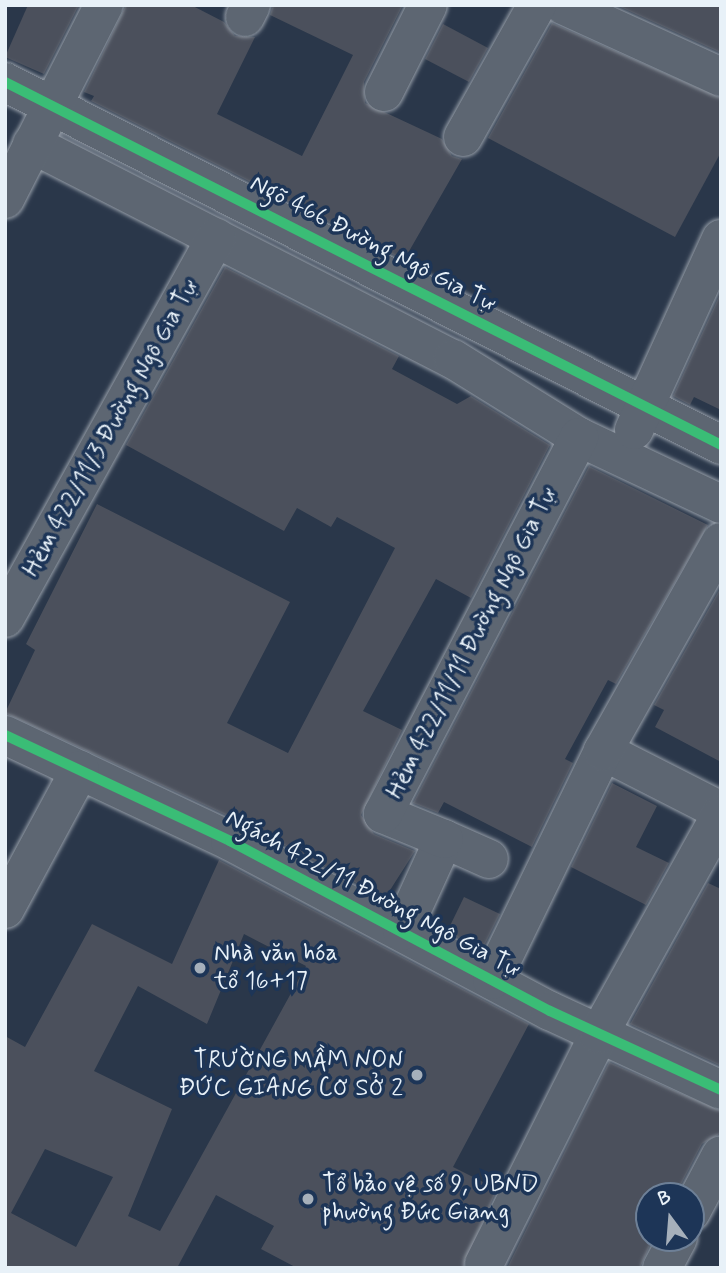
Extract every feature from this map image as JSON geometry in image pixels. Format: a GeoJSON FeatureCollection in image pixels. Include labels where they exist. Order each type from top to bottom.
{"type":"FeatureCollection","features":[{"type":"Feature","properties":{"kind":"street"},"geometry":{"type":"LineString","coordinates":[[5,199],[104,5]]}},
{"type":"Feature","properties":{"kind":"street"},"geometry":{"type":"LineString","coordinates":[[384,92],[428,5]]}},
{"type":"Feature","properties":{"kind":"street"},"geometry":{"type":"LineString","coordinates":[[463,137],[537,5]]}},
{"type":"Feature","properties":{"kind":"street"},"geometry":{"type":"LineString","coordinates":[[563,5],[721,77]]}},
{"type":"Feature","properties":{"kind":"street","name":"Ngõ 466 Đường Ngô Gia Tự"},"geometry":{"type":"LineString","coordinates":[[5,82],[721,445]]}},
{"type":"Feature","properties":{"kind":"street"},"geometry":{"type":"LineString","coordinates":[[32,144],[453,359],[579,437],[721,504]]}},
{"type":"Feature","properties":{"kind":"street","name":"Hẻm 422/11/3 Đường Ngô Gia Tự"},"geometry":{"type":"LineString","coordinates":[[5,618],[216,238]]}},
{"type":"Feature","properties":{"kind":"street"},"geometry":{"type":"LineString","coordinates":[[621,457],[717,256]]}},
{"type":"Feature","properties":{"kind":"street","name":"Hẻm 422/11/11 Đường Ngô Gia Tự"},"geometry":{"type":"LineString","coordinates":[[444,839],[383,814],[579,437]]}},
{"type":"Feature","properties":{"kind":"street"},"geometry":{"type":"LineString","coordinates":[[492,980],[603,751],[721,542]]}},
{"type":"Feature","properties":{"kind":"street","name":"Ngách 422/11 Đường Ngô Gia Tự"},"geometry":{"type":"LineString","coordinates":[[5,735],[402,931],[599,1034],[721,1090]]}},
{"type":"Feature","properties":{"kind":"street"},"geometry":{"type":"LineString","coordinates":[[484,1264],[599,1034],[721,813],[603,751]]}},
{"type":"Feature","properties":{"kind":"street"},"geometry":{"type":"LineString","coordinates":[[5,909],[80,770]]}},
{"type":"Feature","properties":{"kind":"street"},"geometry":{"type":"LineString","coordinates":[[402,931],[444,839],[489,859]]}},
{"type":"Feature","properties":{"kind":"street"},"geometry":{"type":"LineString","coordinates":[[705,1185],[721,1155]]}},
{"type":"Feature","properties":{"kind":"street"},"geometry":{"type":"LineString","coordinates":[[662,1268],[671,1252]]}},
{"type":"Feature","properties":{"kind":"building"},"geometry":{"type":"Polygon","coordinates":[[[28,5],[79,5],[44,74],[5,57],[28,5]]]}},
{"type":"Feature","properties":{"kind":"building"},"geometry":{"type":"Polygon","coordinates":[[[126,5],[191,5],[224,22],[235,36],[255,37],[217,114],[302,156],[353,55],[270,15],[273,5],[403,5],[364,82],[365,103],[442,139],[452,156],[462,159],[404,260],[91,101],[94,96],[84,92],[126,5]]]}},
{"type":"Feature","properties":{"kind":"building"},"geometry":{"type":"Polygon","coordinates":[[[616,5],[721,5],[721,53],[616,5]]]}},
{"type":"Feature","properties":{"kind":"building"},"geometry":{"type":"Polygon","coordinates":[[[552,23],[721,98],[721,152],[675,237],[488,138],[552,23]]]}},
{"type":"Feature","properties":{"kind":"building"},"geometry":{"type":"Polygon","coordinates":[[[443,24],[488,48],[469,82],[425,59],[443,24]]]}},
{"type":"Feature","properties":{"kind":"building"},"geometry":{"type":"Polygon","coordinates":[[[225,267],[399,356],[392,369],[457,404],[471,396],[550,445],[471,598],[436,579],[363,711],[402,730],[361,815],[374,834],[415,851],[385,898],[239,821],[5,713],[35,650],[26,644],[97,504],[290,602],[227,723],[288,753],[395,548],[337,517],[331,527],[297,508],[284,531],[126,445],[225,267]]]}},
{"type":"Feature","properties":{"kind":"building"},"geometry":{"type":"Polygon","coordinates":[[[721,292],[721,410],[694,397],[690,405],[673,396],[721,292]]]}},
{"type":"Feature","properties":{"kind":"building"},"geometry":{"type":"Polygon","coordinates":[[[589,466],[708,525],[616,684],[608,680],[565,759],[573,763],[532,847],[444,802],[438,813],[413,803],[589,466]]]}},
{"type":"Feature","properties":{"kind":"building"},"geometry":{"type":"Polygon","coordinates":[[[721,587],[721,762],[655,727],[664,710],[654,705],[721,587]]]}},
{"type":"Feature","properties":{"kind":"building"},"geometry":{"type":"Polygon","coordinates":[[[612,783],[657,806],[636,847],[669,863],[646,905],[571,867],[612,783]]]}},
{"type":"Feature","properties":{"kind":"building"},"geometry":{"type":"Polygon","coordinates":[[[219,860],[529,1024],[453,1167],[497,1189],[463,1268],[297,1268],[261,1249],[274,1226],[216,1195],[177,1268],[5,1268],[5,1036],[25,1047],[92,924],[172,964],[219,860]],[[244,934],[207,1024],[138,986],[94,1071],[172,1109],[128,1216],[160,1231],[306,966],[244,934]],[[45,1149],[11,1213],[76,1247],[113,1177],[45,1149]]]}},
{"type":"Feature","properties":{"kind":"building"},"geometry":{"type":"Polygon","coordinates":[[[708,883],[721,889],[721,1066],[630,1024],[708,883]]]}},
{"type":"Feature","properties":{"kind":"building"},"geometry":{"type":"Polygon","coordinates":[[[464,897],[500,914],[482,950],[447,932],[464,897]]]}},
{"type":"Feature","properties":{"kind":"building"},"geometry":{"type":"Polygon","coordinates":[[[609,1062],[721,1111],[721,1133],[702,1144],[682,1182],[635,1182],[635,1252],[647,1252],[640,1268],[507,1268],[609,1062]]]}},
{"type":"Feature","properties":{"kind":"cycle path"},"geometry":{"type":"LineString","coordinates":[[5,82],[721,445]]}},
{"type":"Feature","properties":{"kind":"cycle path"},"geometry":{"type":"LineString","coordinates":[[5,735],[230,841],[550,1011],[721,1090]]}},
{"type":"Feature","properties":{"kind":"place","name":"Nhà văn hóa tổ 16+17"},"geometry":{"type":"Point","coordinates":[200,968]}},
{"type":"Feature","properties":{"kind":"place","name":"TRƯỜNG MẦM NON ĐỨC GIANG CƠ SỞ 2"},"geometry":{"type":"Point","coordinates":[417,1075]}},
{"type":"Feature","properties":{"kind":"place","name":"Tổ bảo vệ số 9, UBND phường Đức Giang"},"geometry":{"type":"Point","coordinates":[308,1199]}}]}
